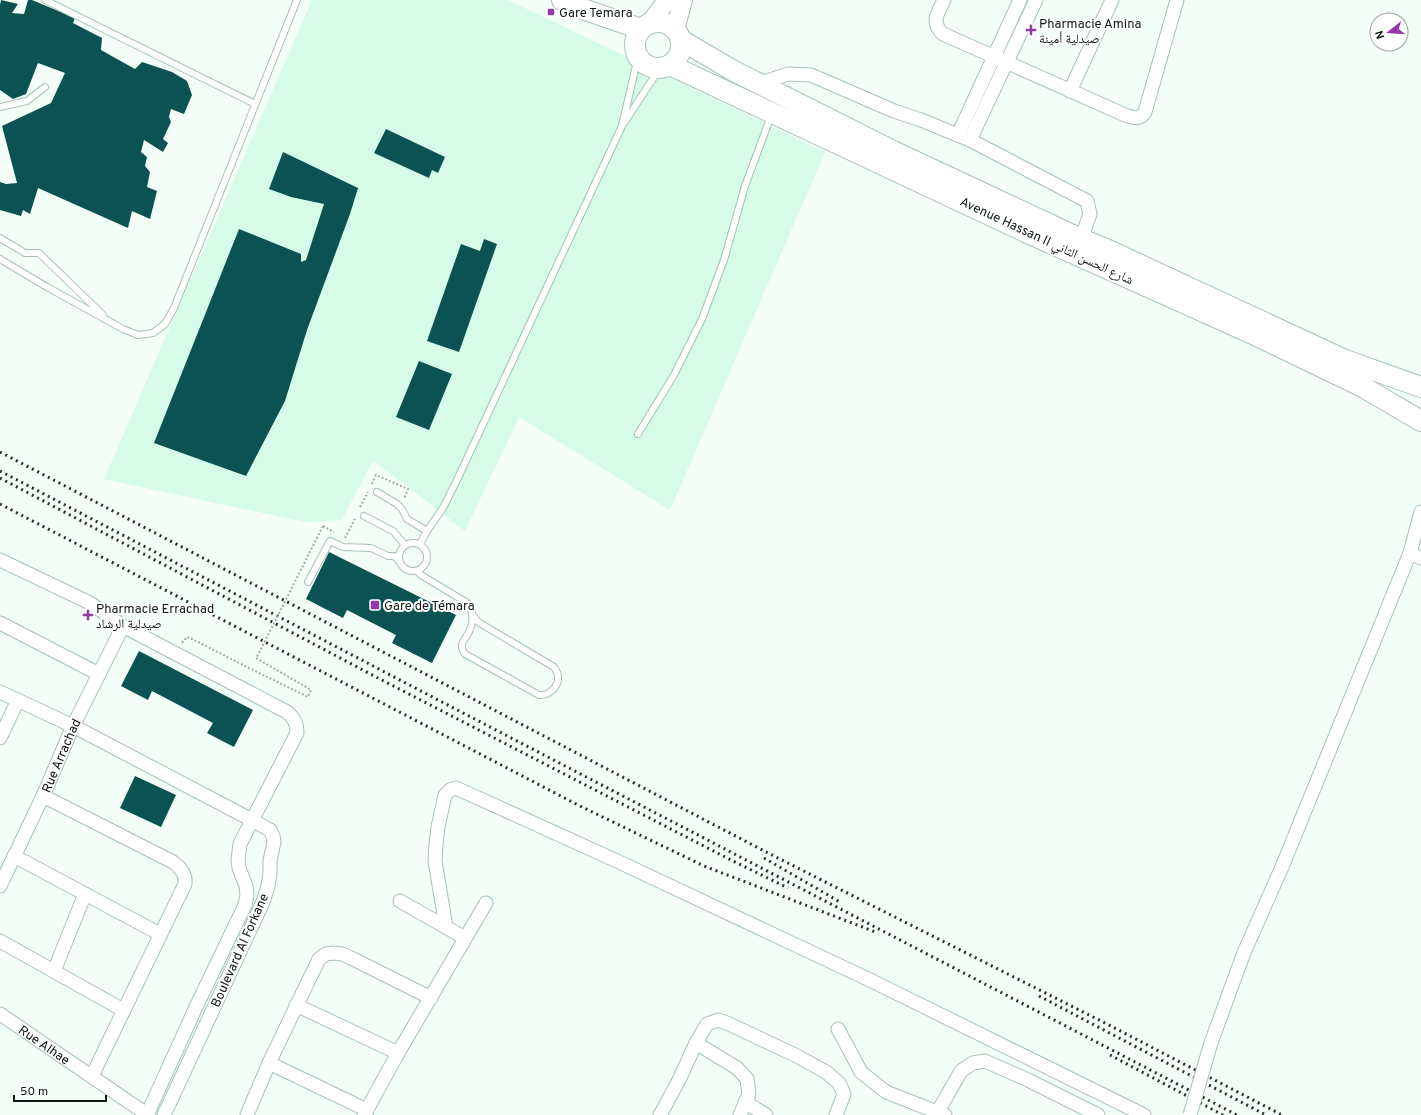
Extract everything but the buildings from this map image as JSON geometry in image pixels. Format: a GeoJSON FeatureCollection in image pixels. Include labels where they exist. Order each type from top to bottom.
{"type":"FeatureCollection","features":[{"type":"Feature","properties":{"kind":"main road"},"geometry":{"type":"LineString","coordinates":[[641,38],[667,0]]}},
{"type":"Feature","properties":{"kind":"main road"},"geometry":{"type":"LineString","coordinates":[[665,67],[675,60],[679,54],[678,35],[683,0]]}},
{"type":"Feature","properties":{"kind":"main road","name":"Avenue Hassan II شارع الحسن الثاني"},"geometry":{"type":"LineString","coordinates":[[569,3],[641,38]]}},
{"type":"Feature","properties":{"kind":"main road","name":"Avenue Hassan II شارع الحسن الثاني"},"geometry":{"type":"LineString","coordinates":[[641,38],[664,23],[670,25],[678,35],[732,70],[893,151],[1345,360],[1421,387]]}},
{"type":"Feature","properties":{"kind":"main road","name":"Avenue Hassan II شارع الحسن الثاني"},"geometry":{"type":"LineString","coordinates":[[641,38],[644,64],[651,67],[665,67],[772,113],[1030,234],[1255,335],[1363,387],[1421,421]]}},
{"type":"Feature","properties":{"kind":"street"},"geometry":{"type":"LineString","coordinates":[[944,0],[935,21],[939,30],[943,34],[1130,117],[1140,117],[1143,115],[1177,0]]}},
{"type":"Feature","properties":{"kind":"street"},"geometry":{"type":"LineString","coordinates":[[958,135],[1020,0]]}},
{"type":"Feature","properties":{"kind":"street"},"geometry":{"type":"LineString","coordinates":[[970,140],[1036,0]]}},
{"type":"Feature","properties":{"kind":"street"},"geometry":{"type":"LineString","coordinates":[[1070,91],[1112,0]]}},
{"type":"Feature","properties":{"kind":"street"},"geometry":{"type":"LineString","coordinates":[[758,84],[788,74],[811,75],[894,112],[970,140],[1087,201],[1090,214],[1081,239]]}},
{"type":"Feature","properties":{"kind":"street"},"geometry":{"type":"LineString","coordinates":[[1190,1115],[1211,1043],[1244,955],[1416,556],[1421,512]]}},
{"type":"Feature","properties":{"kind":"street"},"geometry":{"type":"LineString","coordinates":[[0,560],[90,603],[123,626],[287,712],[295,721],[297,733],[252,820],[73,726],[0,692]]}},
{"type":"Feature","properties":{"kind":"street"},"geometry":{"type":"LineString","coordinates":[[0,623],[99,674]]}},
{"type":"Feature","properties":{"kind":"street","name":"Rue Arrachad"},"geometry":{"type":"LineString","coordinates":[[1,880],[43,796],[73,726],[123,626]]}},
{"type":"Feature","properties":{"kind":"street"},"geometry":{"type":"LineString","coordinates":[[0,738],[18,700]]}},
{"type":"Feature","properties":{"kind":"street"},"geometry":{"type":"LineString","coordinates":[[446,927],[435,861],[436,844],[445,795],[450,790],[456,788],[617,861],[870,980],[1144,1115]]}},
{"type":"Feature","properties":{"kind":"street"},"geometry":{"type":"LineString","coordinates":[[43,796],[173,862],[179,866],[186,878],[185,884],[92,1076]]}},
{"type":"Feature","properties":{"kind":"street","name":"Boulevard Al Forkane"},"geometry":{"type":"LineString","coordinates":[[148,1115],[196,1007],[245,905],[247,895],[246,886],[239,868],[238,850],[252,820],[270,830],[273,836],[274,842],[270,861],[268,886],[263,902],[164,1115]]}},
{"type":"Feature","properties":{"kind":"street"},"geometry":{"type":"LineString","coordinates":[[14,856],[160,934]]}},
{"type":"Feature","properties":{"kind":"street"},"geometry":{"type":"LineString","coordinates":[[54,971],[85,894]]}},
{"type":"Feature","properties":{"kind":"street"},"geometry":{"type":"LineString","coordinates":[[400,901],[465,938]]}},
{"type":"Feature","properties":{"kind":"street"},"geometry":{"type":"LineString","coordinates":[[269,1063],[366,1112],[398,1053],[486,903]]}},
{"type":"Feature","properties":{"kind":"street"},"geometry":{"type":"LineString","coordinates":[[0,941],[123,1010]]}},
{"type":"Feature","properties":{"kind":"street"},"geometry":{"type":"LineString","coordinates":[[247,1115],[296,1005],[319,959],[326,954],[342,954],[352,958],[431,998]]}},
{"type":"Feature","properties":{"kind":"street"},"geometry":{"type":"LineString","coordinates":[[296,1005],[398,1053]]}},
{"type":"Feature","properties":{"kind":"street","name":"Rue Alhae"},"geometry":{"type":"LineString","coordinates":[[0,1014],[148,1115]]}},
{"type":"Feature","properties":{"kind":"street"},"geometry":{"type":"LineString","coordinates":[[660,1115],[707,1024],[718,1020],[743,1030],[826,1072],[839,1083],[844,1094],[836,1115]]}},
{"type":"Feature","properties":{"kind":"street"},"geometry":{"type":"LineString","coordinates":[[838,1029],[862,1072],[886,1092],[939,1114],[961,1071],[973,1063],[985,1061],[1098,1115]]}},
{"type":"Feature","properties":{"kind":"street"},"geometry":{"type":"LineString","coordinates":[[696,1043],[736,1068],[747,1079],[749,1094],[740,1115]]}},
{"type":"Feature","properties":{"kind":"street"},"geometry":{"type":"LineString","coordinates":[[745,1102],[766,1115]]}},
{"type":"Feature","properties":{"kind":"lane"},"geometry":{"type":"LineString","coordinates":[[45,0],[256,104]]}},
{"type":"Feature","properties":{"kind":"lane"},"geometry":{"type":"LineString","coordinates":[[0,259],[108,321],[138,335],[152,333],[166,324],[174,308],[297,0]]}},
{"type":"Feature","properties":{"kind":"lane"},"geometry":{"type":"LineString","coordinates":[[622,126],[641,38]]}},
{"type":"Feature","properties":{"kind":"lane"},"geometry":{"type":"LineString","coordinates":[[420,544],[443,508],[457,480],[622,126],[665,67]]}},
{"type":"Feature","properties":{"kind":"lane"},"geometry":{"type":"LineString","coordinates":[[0,107],[27,102],[45,87]]}},
{"type":"Feature","properties":{"kind":"lane"},"geometry":{"type":"LineString","coordinates":[[638,434],[674,375],[702,319],[724,260],[745,186],[772,113]]}},
{"type":"Feature","properties":{"kind":"lane"},"geometry":{"type":"LineString","coordinates":[[0,238],[25,253],[39,253],[108,321]]}},
{"type":"Feature","properties":{"kind":"lane"},"geometry":{"type":"LineString","coordinates":[[376,492],[397,504],[407,519],[427,531]]}},
{"type":"Feature","properties":{"kind":"lane"},"geometry":{"type":"LineString","coordinates":[[364,516],[393,531],[405,545]]}},
{"type":"Feature","properties":{"kind":"lane"},"geometry":{"type":"LineString","coordinates":[[308,582],[330,540],[343,547],[371,548],[388,556],[394,556],[404,567],[410,571],[417,571],[423,568],[427,562],[428,555],[426,549],[420,544],[414,542],[405,545],[399,555],[400,562]]}},
{"type":"Feature","properties":{"kind":"lane"},"geometry":{"type":"LineString","coordinates":[[417,571],[426,578],[466,601],[478,622],[554,667],[558,676],[557,682],[549,694],[544,696],[539,695],[465,654],[462,650],[462,646],[472,625],[473,615]]}},
{"type":"Feature","properties":{"kind":"path"},"geometry":{"type":"LineString","coordinates":[[359,510],[376,475],[408,489],[400,508]]}},
{"type":"Feature","properties":{"kind":"path"},"geometry":{"type":"LineString","coordinates":[[192,639],[251,670],[308,697],[311,690],[256,658],[323,526],[346,538],[356,517]]}},
{"type":"Feature","properties":{"kind":"shaded area"},"geometry":{"type":"Polygon","coordinates":[[[312,0],[508,0],[825,152],[670,510],[519,417],[465,531],[373,460],[342,520],[305,522],[104,479],[312,0]]]}},
{"type":"Feature","properties":{"kind":"railway"},"geometry":{"type":"LineString","coordinates":[[0,452],[770,854],[1107,1024],[1282,1115]]}},
{"type":"Feature","properties":{"kind":"railway"},"geometry":{"type":"LineString","coordinates":[[0,471],[1237,1115]]}},
{"type":"Feature","properties":{"kind":"railway"},"geometry":{"type":"LineString","coordinates":[[0,478],[378,678],[788,888]]}},
{"type":"Feature","properties":{"kind":"railway"},"geometry":{"type":"LineString","coordinates":[[0,504],[580,806],[704,866],[878,933]]}},
{"type":"Feature","properties":{"kind":"railway"},"geometry":{"type":"LineString","coordinates":[[764,858],[840,902]]}},
{"type":"Feature","properties":{"kind":"railway"},"geometry":{"type":"LineString","coordinates":[[1039,996],[1266,1115]]}},
{"type":"Feature","properties":{"kind":"railway"},"geometry":{"type":"LineString","coordinates":[[1110,1055],[1223,1115]]}},
{"type":"Feature","properties":{"kind":"place","name":"Gare Temara"},"geometry":{"type":"Point","coordinates":[551,12]}},
{"type":"Feature","properties":{"kind":"place","name":"Pharmacie Amina صيدلية أمينة"},"geometry":{"type":"Point","coordinates":[1031,30]}},
{"type":"Feature","properties":{"kind":"place","name":"Gare de Témara"},"geometry":{"type":"Point","coordinates":[375,605]}},
{"type":"Feature","properties":{"kind":"place","name":"Pharmacie Errachad صيدلية الرشاد"},"geometry":{"type":"Point","coordinates":[88,615]}}]}
